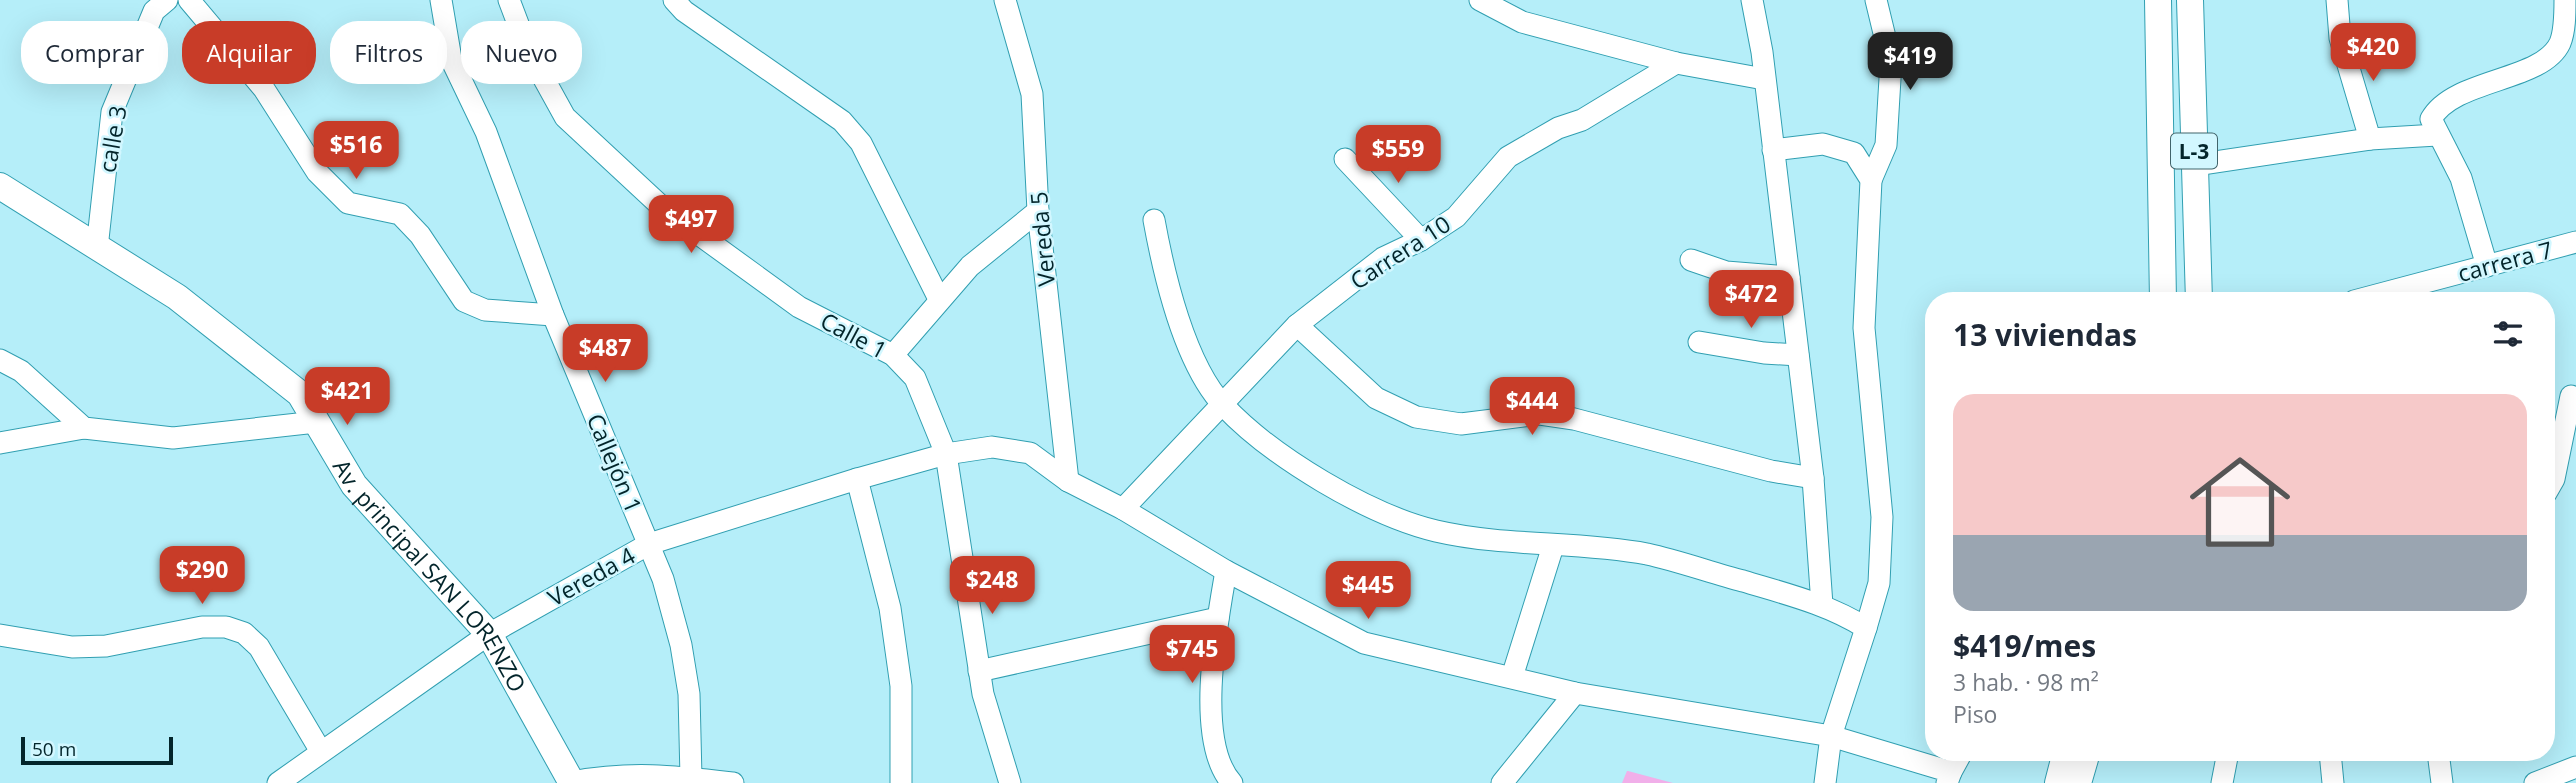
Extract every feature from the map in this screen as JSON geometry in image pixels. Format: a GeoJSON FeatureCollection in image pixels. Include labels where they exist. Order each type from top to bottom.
{"type":"FeatureCollection","features":[{"type":"Feature","properties":{"kind":"main road","name":"L-3"},"geometry":{"type":"LineString","coordinates":[[2158,0],[2163,292]]}},
{"type":"Feature","properties":{"kind":"main road","name":"L-3"},"geometry":{"type":"LineString","coordinates":[[2190,0],[2199,292]]}},
{"type":"Feature","properties":{"kind":"main road","name":"Av. principal SAN LORENZO"},"geometry":{"type":"LineString","coordinates":[[0,186],[177,296],[300,394],[354,485],[489,634],[572,783]]}},
{"type":"Feature","properties":{"kind":"main road"},"geometry":{"type":"LineString","coordinates":[[2058,783],[2064,761]]}},
{"type":"Feature","properties":{"kind":"main road"},"geometry":{"type":"LineString","coordinates":[[2078,783],[2084,761]]}},
{"type":"Feature","properties":{"kind":"street","name":"calle 3"},"geometry":{"type":"LineString","coordinates":[[97,248],[112,112],[154,11],[167,0]]}},
{"type":"Feature","properties":{"kind":"street"},"geometry":{"type":"LineString","coordinates":[[189,0],[264,89],[317,172],[348,203],[400,214],[420,234],[464,301],[485,310],[553,315]]}},
{"type":"Feature","properties":{"kind":"street","name":"Callejón 1"},"geometry":{"type":"LineString","coordinates":[[442,0],[451,59],[486,132],[553,315],[663,579],[681,645],[689,694],[691,778]]}},
{"type":"Feature","properties":{"kind":"street","name":"Calle 1"},"geometry":{"type":"LineString","coordinates":[[509,0],[528,50],[565,117],[664,209],[799,307],[893,355],[915,378],[946,454],[979,671],[1010,783]]}},
{"type":"Feature","properties":{"kind":"street"},"geometry":{"type":"LineString","coordinates":[[674,0],[684,11],[842,121],[862,143],[939,299]]}},
{"type":"Feature","properties":{"kind":"street","name":"Vereda 5"},"geometry":{"type":"LineString","coordinates":[[1005,0],[1032,94],[1038,211],[1068,481]]}},
{"type":"Feature","properties":{"kind":"street"},"geometry":{"type":"LineString","coordinates":[[1479,0],[1522,22],[1676,63],[1764,79]]}},
{"type":"Feature","properties":{"kind":"street"},"geometry":{"type":"LineString","coordinates":[[1752,0],[1813,478],[1822,605]]}},
{"type":"Feature","properties":{"kind":"street"},"geometry":{"type":"LineString","coordinates":[[1825,783],[1831,736],[1879,583],[1882,517],[1864,328],[1871,180],[1886,145],[1891,62],[1875,0]]}},
{"type":"Feature","properties":{"kind":"street"},"geometry":{"type":"LineString","coordinates":[[2337,0],[2340,38],[2370,139]]}},
{"type":"Feature","properties":{"kind":"street"},"geometry":{"type":"LineString","coordinates":[[2487,266],[2461,178],[2431,119],[2438,106],[2546,60],[2560,44],[2565,0]]}},
{"type":"Feature","properties":{"kind":"street","name":"Carrera 10"},"geometry":{"type":"LineString","coordinates":[[1123,509],[1297,325],[1383,258],[1420,240],[1456,217],[1508,156],[1558,128],[1582,120],[1676,63]]}},
{"type":"Feature","properties":{"kind":"street"},"geometry":{"type":"LineString","coordinates":[[2195,165],[2370,139],[2437,135]]}},
{"type":"Feature","properties":{"kind":"street"},"geometry":{"type":"LineString","coordinates":[[1773,150],[1823,144],[1854,153],[1871,180]]}},
{"type":"Feature","properties":{"kind":"street"},"geometry":{"type":"LineString","coordinates":[[1346,159],[1420,240]]}},
{"type":"Feature","properties":{"kind":"street"},"geometry":{"type":"LineString","coordinates":[[893,355],[970,266],[1038,211]]}},
{"type":"Feature","properties":{"kind":"street"},"geometry":{"type":"LineString","coordinates":[[1154,220],[1172,302],[1192,350],[1223,405],[1292,462],[1359,502],[1435,531],[1553,546],[1646,554],[1822,605],[1866,628]]}},
{"type":"Feature","properties":{"kind":"street","name":"carrera 7"},"geometry":{"type":"LineString","coordinates":[[2388,292],[2576,242]]}},
{"type":"Feature","properties":{"kind":"street"},"geometry":{"type":"LineString","coordinates":[[1691,260],[1708,269],[1788,277]]}},
{"type":"Feature","properties":{"kind":"street"},"geometry":{"type":"LineString","coordinates":[[1297,325],[1376,398],[1416,417],[1461,424],[1540,414],[1574,419],[1759,468],[1813,478]]}},
{"type":"Feature","properties":{"kind":"street"},"geometry":{"type":"LineString","coordinates":[[1699,342],[1738,350],[1798,355]]}},
{"type":"Feature","properties":{"kind":"street"},"geometry":{"type":"LineString","coordinates":[[0,360],[21,371],[83,428]]}},
{"type":"Feature","properties":{"kind":"street"},"geometry":{"type":"LineString","coordinates":[[2555,459],[2571,396]]}},
{"type":"Feature","properties":{"kind":"street"},"geometry":{"type":"LineString","coordinates":[[0,443],[83,428],[173,438],[316,422]]}},
{"type":"Feature","properties":{"kind":"street","name":"Vereda 4"},"geometry":{"type":"LineString","coordinates":[[278,783],[320,750],[489,634],[649,544],[946,454],[992,447],[1030,453],[1068,481],[1123,509],[1226,571],[1364,643],[1575,692],[1831,736],[1949,777]]}},
{"type":"Feature","properties":{"kind":"street"},"geometry":{"type":"LineString","coordinates":[[858,480],[890,608],[901,686],[901,783]]}},
{"type":"Feature","properties":{"kind":"street"},"geometry":{"type":"LineString","coordinates":[[1512,677],[1553,546]]}},
{"type":"Feature","properties":{"kind":"street"},"geometry":{"type":"LineString","coordinates":[[1226,571],[1218,618],[1212,699],[1214,743],[1232,783]]}},
{"type":"Feature","properties":{"kind":"street"},"geometry":{"type":"LineString","coordinates":[[979,671],[1218,618]]}},
{"type":"Feature","properties":{"kind":"street"},"geometry":{"type":"LineString","coordinates":[[0,635],[83,647],[150,639],[202,627],[226,627],[244,633],[259,648],[320,750]]}},
{"type":"Feature","properties":{"kind":"street"},"geometry":{"type":"LineString","coordinates":[[1502,783],[1575,692]]}},
{"type":"Feature","properties":{"kind":"street"},"geometry":{"type":"LineString","coordinates":[[1949,777],[1957,761]]}},
{"type":"Feature","properties":{"kind":"street"},"geometry":{"type":"LineString","coordinates":[[2222,783],[2226,761]]}},
{"type":"Feature","properties":{"kind":"street"},"geometry":{"type":"LineString","coordinates":[[2330,761],[2333,783]]}},
{"type":"Feature","properties":{"kind":"street"},"geometry":{"type":"LineString","coordinates":[[2439,761],[2442,783]]}},
{"type":"Feature","properties":{"kind":"street"},"geometry":{"type":"LineString","coordinates":[[2535,783],[2576,767]]}},
{"type":"Feature","properties":{"kind":"street"},"geometry":{"type":"LineString","coordinates":[[572,783],[611,775],[649,773],[733,783]]}},
{"type":"Feature","properties":{"kind":"shaded area"},"geometry":{"type":"Polygon","coordinates":[[[1628,771],[1673,783],[1622,783],[1628,771]]]}}]}
